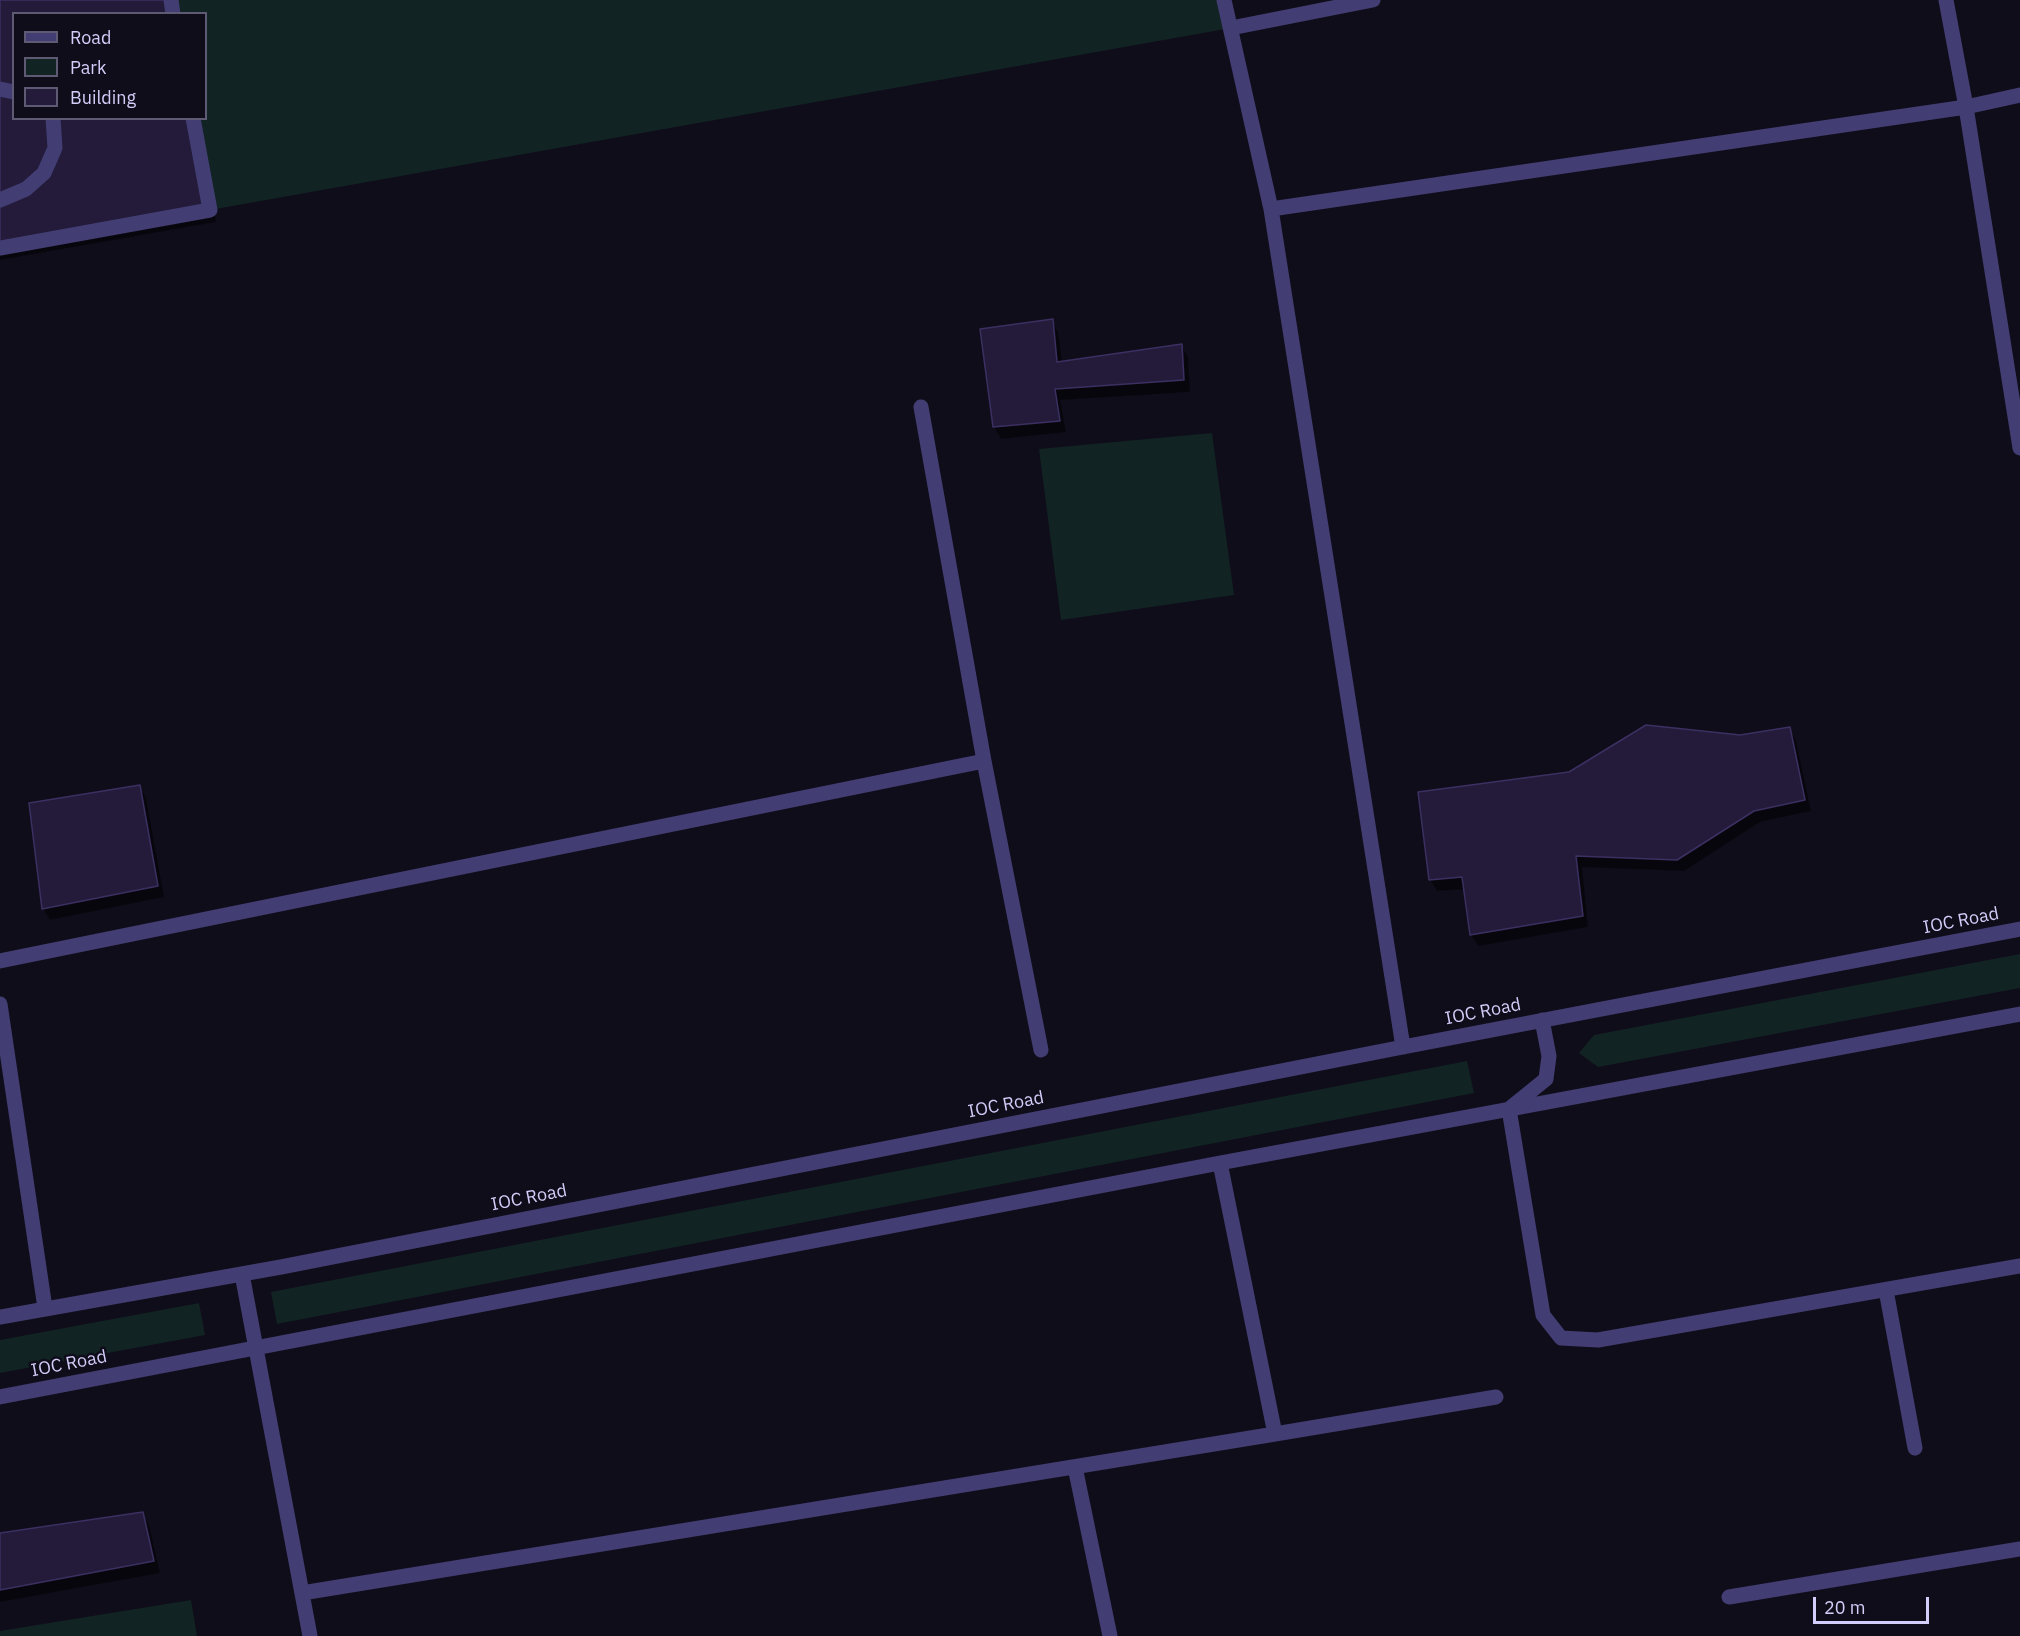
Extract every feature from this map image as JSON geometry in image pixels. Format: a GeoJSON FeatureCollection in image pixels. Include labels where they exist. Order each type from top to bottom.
{"type":"FeatureCollection","features":[{"type":"Feature","properties":{"kind":"street"},"geometry":{"type":"LineString","coordinates":[[1224,0],[1271,209],[1403,1047]]}},
{"type":"Feature","properties":{"kind":"street"},"geometry":{"type":"LineString","coordinates":[[1231,28],[1373,0]]}},
{"type":"Feature","properties":{"kind":"street"},"geometry":{"type":"LineString","coordinates":[[1946,0],[1966,107],[2020,448]]}},
{"type":"Feature","properties":{"kind":"street"},"geometry":{"type":"LineString","coordinates":[[1271,209],[1966,107],[2020,96]]}},
{"type":"Feature","properties":{"kind":"street"},"geometry":{"type":"LineString","coordinates":[[0,200],[26,189],[44,173],[55,148],[53,120]]}},
{"type":"Feature","properties":{"kind":"street"},"geometry":{"type":"LineString","coordinates":[[0,248],[210,210],[193,120]]}},
{"type":"Feature","properties":{"kind":"street"},"geometry":{"type":"LineString","coordinates":[[921,407],[984,761],[1041,1050]]}},
{"type":"Feature","properties":{"kind":"street"},"geometry":{"type":"LineString","coordinates":[[0,961],[984,761]]}},
{"type":"Feature","properties":{"kind":"street","name":"IOC Road"},"geometry":{"type":"LineString","coordinates":[[0,1317],[242,1274],[2020,929]]}},
{"type":"Feature","properties":{"kind":"street"},"geometry":{"type":"LineString","coordinates":[[0,1004],[45,1308]]}},
{"type":"Feature","properties":{"kind":"street","name":"IOC Road"},"geometry":{"type":"LineString","coordinates":[[0,1397],[255,1350],[1509,1108],[2020,1014]]}},
{"type":"Feature","properties":{"kind":"street"},"geometry":{"type":"LineString","coordinates":[[1542,1020],[1549,1056],[1546,1078],[1509,1108],[1543,1315],[1561,1338],[1598,1340],[2020,1266]]}},
{"type":"Feature","properties":{"kind":"street"},"geometry":{"type":"LineString","coordinates":[[1220,1163],[1275,1434]]}},
{"type":"Feature","properties":{"kind":"street"},"geometry":{"type":"LineString","coordinates":[[242,1274],[310,1636]]}},
{"type":"Feature","properties":{"kind":"street"},"geometry":{"type":"LineString","coordinates":[[1886,1290],[1915,1448]]}},
{"type":"Feature","properties":{"kind":"street"},"geometry":{"type":"LineString","coordinates":[[302,1593],[1496,1397]]}},
{"type":"Feature","properties":{"kind":"street"},"geometry":{"type":"LineString","coordinates":[[1075,1467],[1110,1636]]}},
{"type":"Feature","properties":{"kind":"street"},"geometry":{"type":"LineString","coordinates":[[1729,1597],[2020,1549]]}},
{"type":"Feature","properties":{"kind":"green space"},"geometry":{"type":"Polygon","coordinates":[[[171,0],[1224,0],[1231,28],[210,210],[193,120],[207,120],[207,12],[173,12],[171,0]]]}},
{"type":"Feature","properties":{"kind":"green space"},"geometry":{"type":"Polygon","coordinates":[[[1212,433],[1234,595],[1061,620],[1039,449],[1212,433]]]}},
{"type":"Feature","properties":{"kind":"green space"},"geometry":{"type":"Polygon","coordinates":[[[2020,954],[2020,988],[1598,1067],[1579,1053],[1594,1035],[2020,954]]]}},
{"type":"Feature","properties":{"kind":"green space"},"geometry":{"type":"Polygon","coordinates":[[[1467,1061],[1474,1093],[277,1324],[271,1292],[1467,1061]]]}},
{"type":"Feature","properties":{"kind":"green space"},"geometry":{"type":"Polygon","coordinates":[[[199,1303],[205,1335],[0,1373],[0,1340],[199,1303]]]}},
{"type":"Feature","properties":{"kind":"green space"},"geometry":{"type":"Polygon","coordinates":[[[191,1600],[197,1636],[0,1636],[0,1631],[191,1600]]]}},
{"type":"Feature","properties":{"kind":"building"},"geometry":{"type":"Polygon","coordinates":[[[0,0],[171,0],[173,12],[12,12],[12,120],[193,120],[210,210],[0,248],[0,0]]]}},
{"type":"Feature","properties":{"kind":"building"},"geometry":{"type":"Polygon","coordinates":[[[1053,319],[1057,362],[1182,344],[1184,380],[1055,389],[1060,421],[993,427],[980,329],[1053,319]]]}},
{"type":"Feature","properties":{"kind":"building"},"geometry":{"type":"Polygon","coordinates":[[[1646,725],[1740,735],[1790,727],[1805,800],[1754,811],[1677,860],[1576,856],[1583,916],[1470,935],[1462,877],[1429,880],[1418,792],[1569,772],[1646,725]]]}},
{"type":"Feature","properties":{"kind":"building"},"geometry":{"type":"Polygon","coordinates":[[[140,785],[158,886],[42,909],[29,803],[140,785]]]}},
{"type":"Feature","properties":{"kind":"building"},"geometry":{"type":"Polygon","coordinates":[[[143,1512],[154,1561],[0,1590],[0,1533],[143,1512]]]}}]}
